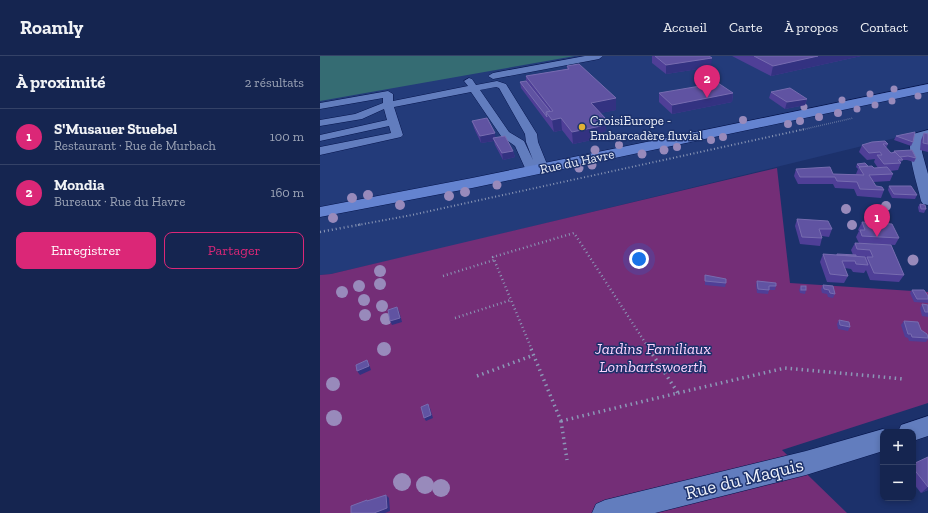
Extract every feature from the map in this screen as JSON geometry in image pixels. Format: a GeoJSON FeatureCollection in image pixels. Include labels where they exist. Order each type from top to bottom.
{"type":"FeatureCollection","features":[{"type":"Feature","properties":{"kind":"main road","name":"Rue du Havre"},"geometry":{"type":"LineString","coordinates":[[320,212],[537,170],[928,88]]}},
{"type":"Feature","properties":{"kind":"street"},"geometry":{"type":"LineString","coordinates":[[320,106],[472,85],[599,56]]}},
{"type":"Feature","properties":{"kind":"street"},"geometry":{"type":"LineString","coordinates":[[495,80],[503,86],[531,134],[526,143]]}},
{"type":"Feature","properties":{"kind":"street"},"geometry":{"type":"LineString","coordinates":[[320,124],[358,117],[393,96],[472,85]]}},
{"type":"Feature","properties":{"kind":"street"},"geometry":{"type":"LineString","coordinates":[[472,85],[505,134],[526,143],[537,170]]}},
{"type":"Feature","properties":{"kind":"street"},"geometry":{"type":"LineString","coordinates":[[320,152],[397,135],[394,122],[393,96]]}},
{"type":"Feature","properties":{"kind":"street"},"geometry":{"type":"LineString","coordinates":[[320,138],[394,122]]}},
{"type":"Feature","properties":{"kind":"street"},"geometry":{"type":"LineString","coordinates":[[928,134],[917,136],[916,152],[928,201]]}},
{"type":"Feature","properties":{"kind":"street"},"geometry":{"type":"LineString","coordinates":[[916,430],[928,426]]}},
{"type":"Feature","properties":{"kind":"street","name":"Rue du Maquis"},"geometry":{"type":"LineString","coordinates":[[605,513],[806,463],[880,441]]}},
{"type":"Feature","properties":{"kind":"path"},"geometry":{"type":"LineString","coordinates":[[320,232],[412,215],[859,117]]}},
{"type":"Feature","properties":{"kind":"path"},"geometry":{"type":"LineString","coordinates":[[567,460],[561,421],[493,257],[574,233],[678,392]]}},
{"type":"Feature","properties":{"kind":"path"},"geometry":{"type":"LineString","coordinates":[[443,276],[494,260]]}},
{"type":"Feature","properties":{"kind":"path"},"geometry":{"type":"LineString","coordinates":[[455,318],[511,300]]}},
{"type":"Feature","properties":{"kind":"path"},"geometry":{"type":"LineString","coordinates":[[477,376],[534,355]]}},
{"type":"Feature","properties":{"kind":"path"},"geometry":{"type":"LineString","coordinates":[[561,421],[678,392],[785,368],[904,379]]}},
{"type":"Feature","properties":{"kind":"shaded area"},"geometry":{"type":"Polygon","coordinates":[[[320,56],[928,56],[928,130],[465,243],[331,274],[320,275],[320,56]]]}},
{"type":"Feature","properties":{"kind":"shaded area"},"geometry":{"type":"Polygon","coordinates":[[[320,56],[575,56],[320,101],[320,56]]]}},
{"type":"Feature","properties":{"kind":"green space","name":"Jardins Familiaux Lombartswoerth"},"geometry":{"type":"Polygon","coordinates":[[[777,168],[790,283],[928,292],[928,403],[782,450],[847,513],[320,513],[320,275],[331,274],[777,168]]]}},
{"type":"Feature","properties":{"kind":"building"},"geometry":{"type":"Polygon","coordinates":[[[655,56],[709,56],[712,58],[666,65],[655,56]]]}},
{"type":"Feature","properties":{"kind":"building"},"geometry":{"type":"Polygon","coordinates":[[[754,56],[818,56],[773,66],[754,56]]]}},
{"type":"Feature","properties":{"kind":"building"},"geometry":{"type":"Polygon","coordinates":[[[579,64],[616,98],[591,103],[606,119],[597,121],[601,126],[572,132],[561,118],[552,120],[546,112],[553,111],[526,76],[569,69],[567,66],[579,64]]]}},
{"type":"Feature","properties":{"kind":"building"},"geometry":{"type":"Polygon","coordinates":[[[526,81],[550,111],[546,112],[547,117],[520,82],[526,81]]]}},
{"type":"Feature","properties":{"kind":"building"},"geometry":{"type":"Polygon","coordinates":[[[718,83],[733,93],[672,105],[659,93],[718,83]]]}},
{"type":"Feature","properties":{"kind":"building"},"geometry":{"type":"Polygon","coordinates":[[[790,88],[807,99],[787,102],[771,92],[790,88]]]}},
{"type":"Feature","properties":{"kind":"building"},"geometry":{"type":"Polygon","coordinates":[[[487,118],[495,133],[480,136],[472,121],[487,118]]]}},
{"type":"Feature","properties":{"kind":"building"},"geometry":{"type":"Polygon","coordinates":[[[915,132],[913,142],[896,136],[915,132]]]}},
{"type":"Feature","properties":{"kind":"building"},"geometry":{"type":"Polygon","coordinates":[[[924,133],[928,134],[928,144],[923,143],[924,133]]]}},
{"type":"Feature","properties":{"kind":"building"},"geometry":{"type":"Polygon","coordinates":[[[505,136],[513,151],[502,153],[493,138],[505,136]]]}},
{"type":"Feature","properties":{"kind":"building"},"geometry":{"type":"Polygon","coordinates":[[[885,141],[888,144],[883,144],[891,153],[896,152],[903,160],[898,160],[901,163],[884,164],[877,155],[882,155],[880,152],[869,153],[862,145],[872,142],[885,141]]]}},
{"type":"Feature","properties":{"kind":"building"},"geometry":{"type":"Polygon","coordinates":[[[912,150],[916,158],[908,156],[900,157],[894,151],[912,150]]]}},
{"type":"Feature","properties":{"kind":"building"},"geometry":{"type":"Polygon","coordinates":[[[865,163],[868,166],[860,167],[857,164],[865,163]]]}},
{"type":"Feature","properties":{"kind":"building"},"geometry":{"type":"Polygon","coordinates":[[[872,166],[874,168],[887,167],[893,174],[869,175],[876,186],[882,187],[884,190],[860,189],[857,182],[837,181],[835,177],[800,177],[796,169],[830,167],[833,174],[864,175],[859,167],[872,166]]]}},
{"type":"Feature","properties":{"kind":"building"},"geometry":{"type":"Polygon","coordinates":[[[889,186],[911,186],[917,195],[894,194],[889,186]]]}},
{"type":"Feature","properties":{"kind":"building"},"geometry":{"type":"Polygon","coordinates":[[[920,204],[925,205],[926,209],[921,209],[920,204]]]}},
{"type":"Feature","properties":{"kind":"building"},"geometry":{"type":"Polygon","coordinates":[[[797,219],[828,221],[832,229],[819,229],[822,238],[802,237],[797,219]]]}},
{"type":"Feature","properties":{"kind":"building"},"geometry":{"type":"Polygon","coordinates":[[[862,222],[892,224],[899,238],[862,236],[860,230],[865,230],[862,222]]]}},
{"type":"Feature","properties":{"kind":"building"},"geometry":{"type":"Polygon","coordinates":[[[855,243],[891,245],[904,275],[874,273],[867,257],[873,257],[870,250],[857,249],[855,243]]]}},
{"type":"Feature","properties":{"kind":"building"},"geometry":{"type":"Polygon","coordinates":[[[823,254],[865,257],[868,265],[856,264],[855,261],[842,261],[848,276],[830,274],[823,254]]]}},
{"type":"Feature","properties":{"kind":"building"},"geometry":{"type":"Polygon","coordinates":[[[837,255],[856,255],[856,256],[837,255]]]}},
{"type":"Feature","properties":{"kind":"building"},"geometry":{"type":"Polygon","coordinates":[[[705,275],[726,279],[726,283],[705,281],[705,275]]]}},
{"type":"Feature","properties":{"kind":"building"},"geometry":{"type":"Polygon","coordinates":[[[757,281],[776,283],[776,286],[769,286],[769,290],[758,289],[757,281]]]}},
{"type":"Feature","properties":{"kind":"building"},"geometry":{"type":"Polygon","coordinates":[[[823,285],[833,286],[835,294],[824,289],[823,285]]]}},
{"type":"Feature","properties":{"kind":"building"},"geometry":{"type":"Polygon","coordinates":[[[801,286],[806,286],[806,290],[801,290],[801,286]]]}},
{"type":"Feature","properties":{"kind":"building"},"geometry":{"type":"Polygon","coordinates":[[[912,290],[924,290],[928,296],[928,299],[917,299],[912,290]]]}},
{"type":"Feature","properties":{"kind":"building"},"geometry":{"type":"Polygon","coordinates":[[[922,304],[928,305],[928,312],[925,312],[922,304]]]}},
{"type":"Feature","properties":{"kind":"building"},"geometry":{"type":"Polygon","coordinates":[[[397,307],[400,318],[390,321],[388,310],[397,307]]]}},
{"type":"Feature","properties":{"kind":"building"},"geometry":{"type":"Polygon","coordinates":[[[839,320],[849,322],[850,327],[840,325],[839,320]]]}},
{"type":"Feature","properties":{"kind":"building"},"geometry":{"type":"Polygon","coordinates":[[[904,321],[918,322],[921,330],[927,334],[928,338],[912,337],[911,334],[908,334],[904,321]]]}},
{"type":"Feature","properties":{"kind":"building"},"geometry":{"type":"Polygon","coordinates":[[[367,360],[369,366],[357,371],[356,365],[367,360]]]}},
{"type":"Feature","properties":{"kind":"building"},"geometry":{"type":"Polygon","coordinates":[[[428,404],[431,415],[424,418],[421,407],[428,404]]]}},
{"type":"Feature","properties":{"kind":"building"},"geometry":{"type":"Polygon","coordinates":[[[928,457],[928,487],[916,472],[916,463],[928,457]]]}},
{"type":"Feature","properties":{"kind":"building"},"geometry":{"type":"Polygon","coordinates":[[[386,495],[387,508],[374,513],[351,513],[351,506],[386,495]]]}},
{"type":"Feature","properties":{"kind":"place","name":"Mondia"},"geometry":{"type":"Point","coordinates":[707,98]}},
{"type":"Feature","properties":{"kind":"place","name":"CroisiEurope - Embarcadère fluvial"},"geometry":{"type":"Point","coordinates":[582,127]}},
{"type":"Feature","properties":{"kind":"place","name":"S'Musauer Stuebel"},"geometry":{"type":"Point","coordinates":[877,237]}}]}
